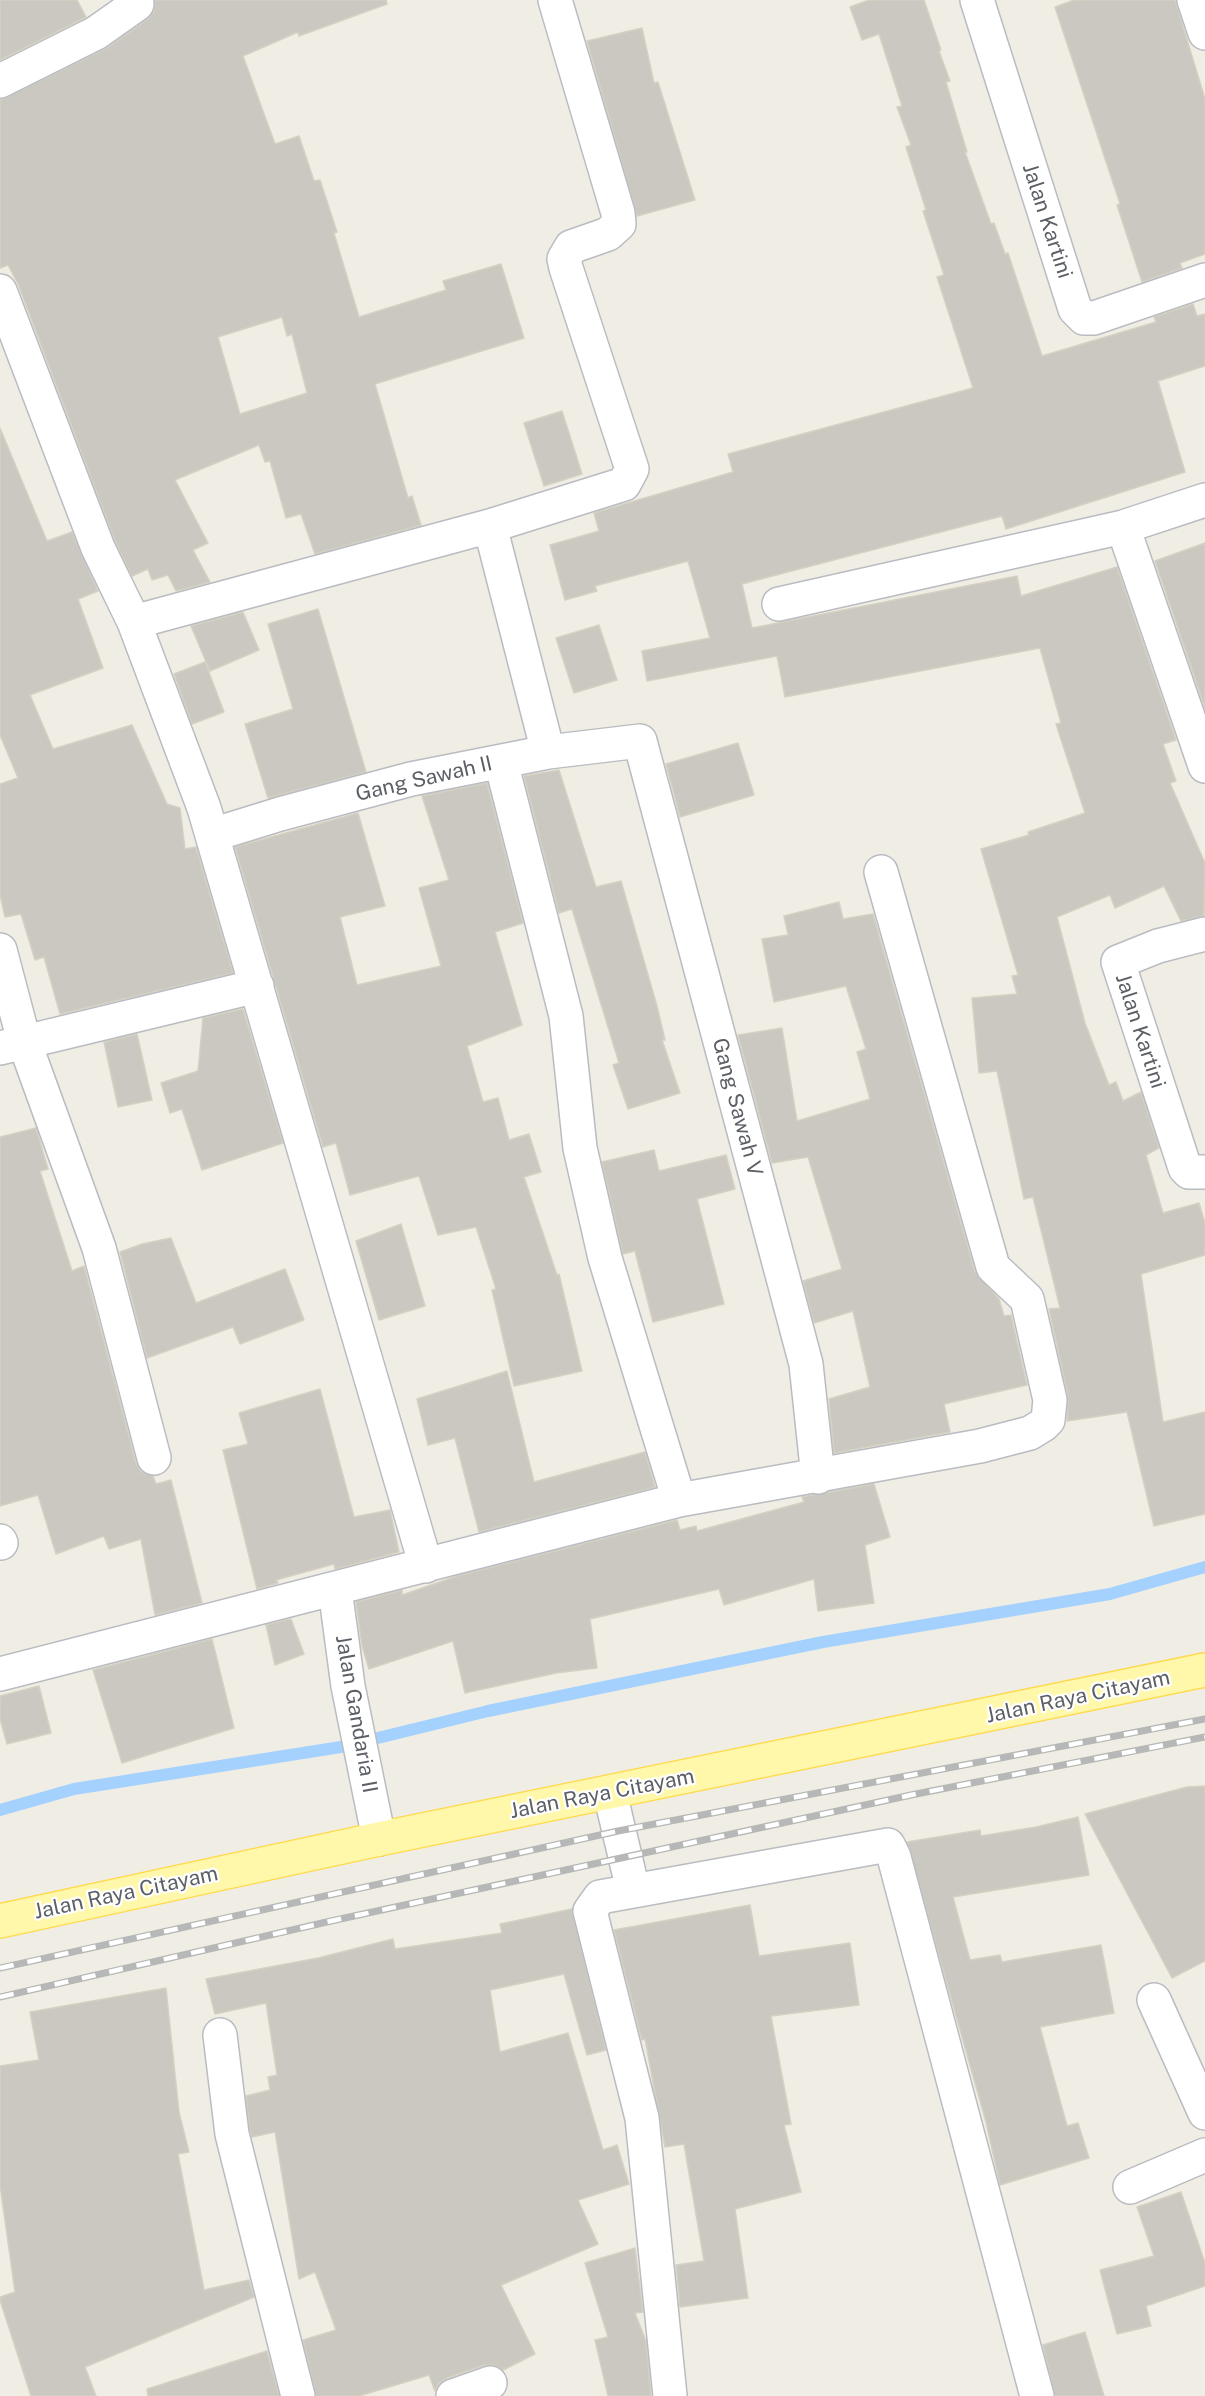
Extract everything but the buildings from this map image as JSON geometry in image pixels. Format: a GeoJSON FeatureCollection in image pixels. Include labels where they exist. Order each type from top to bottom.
{"type":"FeatureCollection","features":[{"type":"Feature","properties":{"kind":"main road","name":"Jalan Raya Citayam"},"geometry":{"type":"LineString","coordinates":[[0,1921],[379,1839],[1205,1671]]}},
{"type":"Feature","properties":{"kind":"street"},"geometry":{"type":"LineString","coordinates":[[134,622],[490,526],[624,484],[632,469],[564,259],[571,247],[608,234],[619,224],[618,213],[555,0]]}},
{"type":"Feature","properties":{"kind":"street","name":"Jalan Kartini"},"geometry":{"type":"LineString","coordinates":[[977,0],[1075,309],[1084,318],[1095,318],[1205,280]]}},
{"type":"Feature","properties":{"kind":"street"},"geometry":{"type":"LineString","coordinates":[[1194,0],[1205,33]]}},
{"type":"Feature","properties":{"kind":"street"},"geometry":{"type":"LineString","coordinates":[[0,81],[96,33],[137,4]]}},
{"type":"Feature","properties":{"kind":"street"},"geometry":{"type":"LineString","coordinates":[[0,291],[98,548],[134,622],[212,835],[426,1566]]}},
{"type":"Feature","properties":{"kind":"street"},"geometry":{"type":"LineString","coordinates":[[779,604],[1123,526],[1205,500]]}},
{"type":"Feature","properties":{"kind":"street"},"geometry":{"type":"LineString","coordinates":[[490,526],[548,752]]}},
{"type":"Feature","properties":{"kind":"street"},"geometry":{"type":"LineString","coordinates":[[1123,526],[1205,766]]}},
{"type":"Feature","properties":{"kind":"street","name":"Gang Sawah II"},"geometry":{"type":"LineString","coordinates":[[212,835],[411,779],[548,752],[640,741]]}},
{"type":"Feature","properties":{"kind":"street","name":"Gang Sawah V"},"geometry":{"type":"LineString","coordinates":[[640,741],[806,1364],[818,1477]]}},
{"type":"Feature","properties":{"kind":"street"},"geometry":{"type":"LineString","coordinates":[[501,762],[566,1016],[580,1148],[605,1258],[679,1500]]}},
{"type":"Feature","properties":{"kind":"street"},"geometry":{"type":"LineString","coordinates":[[0,1674],[679,1500],[818,1477],[980,1446],[1030,1433],[1048,1420],[1051,1409],[1027,1299],[993,1267],[881,872]]}},
{"type":"Feature","properties":{"kind":"street","name":"Jalan Kartini"},"geometry":{"type":"LineString","coordinates":[[1205,934],[1158,946],[1118,962],[1185,1168],[1189,1172],[1205,1172]]}},
{"type":"Feature","properties":{"kind":"street"},"geometry":{"type":"LineString","coordinates":[[0,950],[12,1044],[99,1248],[154,1458]]}},
{"type":"Feature","properties":{"kind":"street"},"geometry":{"type":"LineString","coordinates":[[12,1044],[257,986]]}},
{"type":"Feature","properties":{"kind":"street","name":"Jalan Gandaria II"},"geometry":{"type":"LineString","coordinates":[[335,1589],[353,1715],[379,1839]]}},
{"type":"Feature","properties":{"kind":"street"},"geometry":{"type":"LineString","coordinates":[[610,1793],[633,1890]]}},
{"type":"Feature","properties":{"kind":"street"},"geometry":{"type":"LineString","coordinates":[[670,2396],[642,2118],[590,1911],[600,1897],[888,1845],[894,1857],[1037,2396]]}},
{"type":"Feature","properties":{"kind":"street"},"geometry":{"type":"LineString","coordinates":[[1154,2000],[1205,2114]]}},
{"type":"Feature","properties":{"kind":"street"},"geometry":{"type":"LineString","coordinates":[[220,2035],[232,2134],[298,2396]]}},
{"type":"Feature","properties":{"kind":"street"},"geometry":{"type":"LineString","coordinates":[[1130,2187],[1205,2155]]}},
{"type":"Feature","properties":{"kind":"street"},"geometry":{"type":"LineString","coordinates":[[453,2396],[490,2383]]}},
{"type":"Feature","properties":{"kind":"waterway"},"geometry":{"type":"LineString","coordinates":[[0,1810],[74,1789],[341,1747],[488,1711],[823,1642],[1110,1594],[1205,1567]]}},
{"type":"Feature","properties":{"kind":"railway"},"geometry":{"type":"LineString","coordinates":[[0,1968],[618,1831],[1205,1719]]}},
{"type":"Feature","properties":{"kind":"railway"},"geometry":{"type":"LineString","coordinates":[[0,1997],[331,1921],[911,1795],[1205,1737]]}}]}
